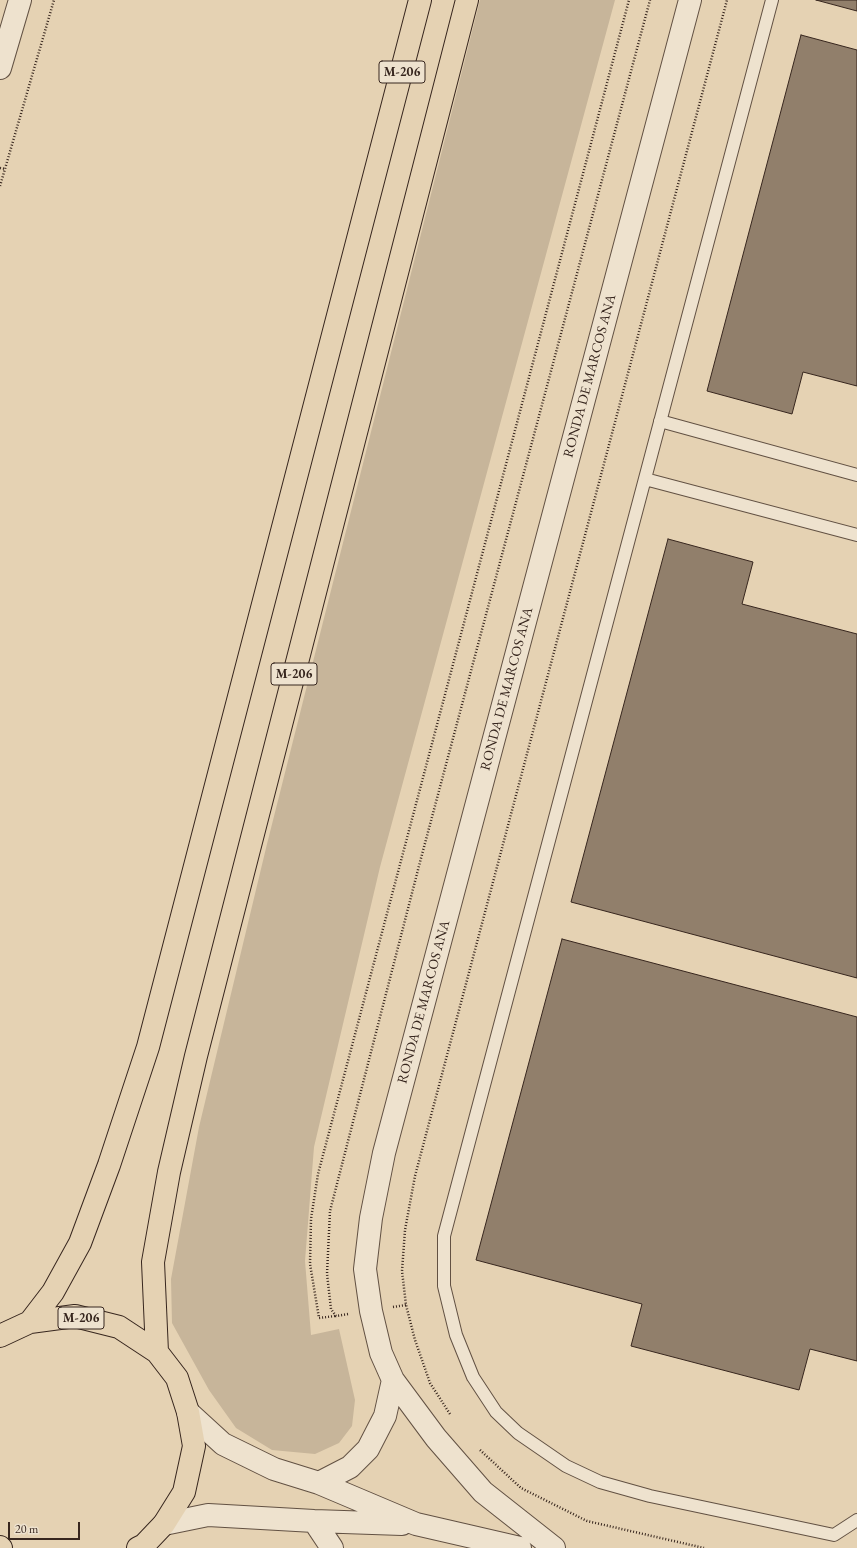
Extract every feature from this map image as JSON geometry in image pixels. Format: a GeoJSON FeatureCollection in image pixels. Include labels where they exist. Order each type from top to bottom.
{"type":"FeatureCollection","features":[{"type":"Feature","properties":{"kind":"main road","name":"M-206"},"geometry":{"type":"LineString","coordinates":[[30,1322],[53,1292],[80,1243],[109,1165],[148,1048],[420,0]]}},
{"type":"Feature","properties":{"kind":"main road","name":"M-206"},"geometry":{"type":"LineString","coordinates":[[157,1352],[153,1262],[169,1172],[196,1056],[467,0]]}},
{"type":"Feature","properties":{"kind":"main road","name":"M-206"},"geometry":{"type":"LineString","coordinates":[[0,1336],[30,1322],[75,1316],[119,1327],[157,1352],[177,1378],[188,1412],[194,1446],[184,1492],[164,1524],[144,1545],[138,1548]]}},
{"type":"Feature","properties":{"kind":"street"},"geometry":{"type":"LineString","coordinates":[[0,68],[20,0]]}},
{"type":"Feature","properties":{"kind":"street","name":"RONDA DE MARCOS ANA"},"geometry":{"type":"LineString","coordinates":[[554,1548],[483,1492],[436,1438],[393,1380],[381,1353],[371,1311],[365,1269],[371,1218],[384,1153],[690,0]]}},
{"type":"Feature","properties":{"kind":"street"},"geometry":{"type":"LineString","coordinates":[[319,1484],[350,1467],[368,1449],[385,1416],[393,1380]]}},
{"type":"Feature","properties":{"kind":"street"},"geometry":{"type":"LineString","coordinates":[[188,1412],[222,1444],[274,1469],[319,1484],[416,1524],[520,1548]]}},
{"type":"Feature","properties":{"kind":"street"},"geometry":{"type":"LineString","coordinates":[[164,1524],[208,1515],[314,1521],[416,1524]]}},
{"type":"Feature","properties":{"kind":"street"},"geometry":{"type":"LineString","coordinates":[[314,1521],[332,1548]]}},
{"type":"Feature","properties":{"kind":"lane"},"geometry":{"type":"LineString","coordinates":[[772,0],[444,1236],[444,1286],[456,1335],[474,1377],[496,1412],[518,1433],[566,1466],[600,1482],[650,1496],[834,1535],[857,1520]]}},
{"type":"Feature","properties":{"kind":"lane"},"geometry":{"type":"LineString","coordinates":[[660,421],[857,475]]}},
{"type":"Feature","properties":{"kind":"lane"},"geometry":{"type":"LineString","coordinates":[[645,479],[857,535]]}},
{"type":"Feature","properties":{"kind":"path"},"geometry":{"type":"LineString","coordinates":[[0,186],[54,0]]}},
{"type":"Feature","properties":{"kind":"path"},"geometry":{"type":"LineString","coordinates":[[406,1305],[319,1318],[310,1264],[311,1219],[318,1174],[629,0]]}},
{"type":"Feature","properties":{"kind":"path"},"geometry":{"type":"LineString","coordinates":[[336,1316],[331,1309],[327,1274],[330,1211],[420,862],[650,0]]}},
{"type":"Feature","properties":{"kind":"path"},"geometry":{"type":"LineString","coordinates":[[454,1420],[430,1383],[408,1318],[402,1271],[405,1230],[415,1176],[727,0]]}},
{"type":"Feature","properties":{"kind":"path"},"geometry":{"type":"LineString","coordinates":[[0,168],[5,169]]}},
{"type":"Feature","properties":{"kind":"path"},"geometry":{"type":"LineString","coordinates":[[477,1447],[521,1488],[587,1521],[704,1548]]}},
{"type":"Feature","properties":{"kind":"shaded area"},"geometry":{"type":"Polygon","coordinates":[[[480,0],[615,0],[380,867],[314,1147],[305,1261],[311,1335],[339,1329],[355,1400],[352,1426],[339,1443],[315,1454],[272,1450],[236,1428],[209,1390],[172,1323],[171,1279],[199,1127],[267,844],[480,0]]]}},
{"type":"Feature","properties":{"kind":"building"},"geometry":{"type":"Polygon","coordinates":[[[816,0],[857,0],[857,11],[816,0]]]}},
{"type":"Feature","properties":{"kind":"building"},"geometry":{"type":"Polygon","coordinates":[[[801,35],[857,50],[857,386],[803,372],[792,414],[707,391],[801,35]]]}},
{"type":"Feature","properties":{"kind":"building"},"geometry":{"type":"Polygon","coordinates":[[[668,539],[753,562],[742,604],[857,634],[857,978],[571,902],[668,539]]]}},
{"type":"Feature","properties":{"kind":"building"},"geometry":{"type":"Polygon","coordinates":[[[562,939],[857,1017],[857,1361],[810,1349],[799,1390],[631,1346],[642,1304],[476,1260],[562,939]]]}}]}
